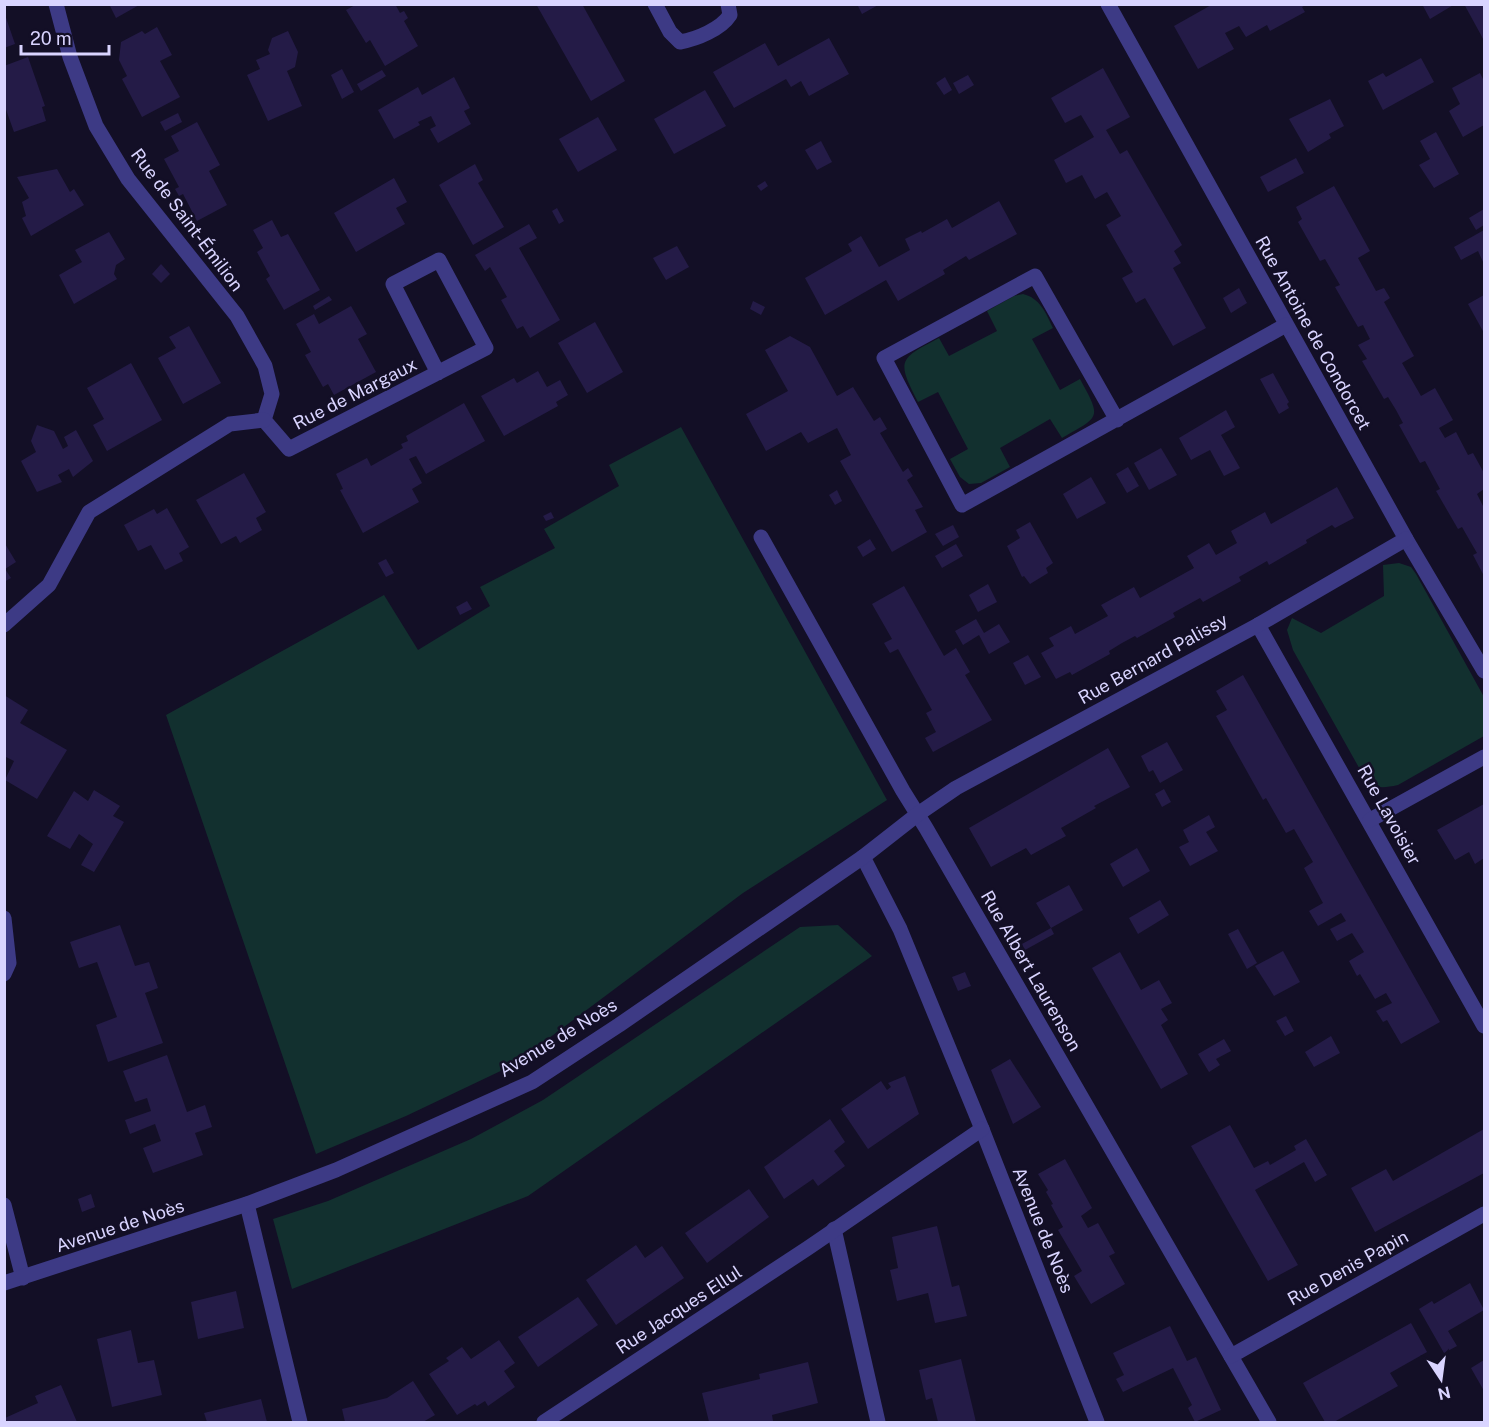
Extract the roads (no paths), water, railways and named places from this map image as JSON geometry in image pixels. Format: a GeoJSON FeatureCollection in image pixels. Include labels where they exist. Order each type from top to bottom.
{"type":"FeatureCollection","features":[{"type":"Feature","properties":{"kind":"street","name":"Rue de Saint-Émilion"},"geometry":{"type":"LineString","coordinates":[[56,4],[70,57],[96,126],[128,179],[237,316],[265,366],[272,394],[264,420]]}},
{"type":"Feature","properties":{"kind":"street"},"geometry":{"type":"LineString","coordinates":[[655,4],[670,32],[680,42],[690,40],[725,23],[730,15],[728,4]]}},
{"type":"Feature","properties":{"kind":"street","name":"Rue Antoine de Condorcet"},"geometry":{"type":"LineString","coordinates":[[1114,6],[1286,325],[1406,539],[1485,671]]}},
{"type":"Feature","properties":{"kind":"street","name":"Rue de Margaux"},"geometry":{"type":"LineString","coordinates":[[264,420],[289,449],[438,373],[486,348],[439,260],[393,284],[438,373]]}},
{"type":"Feature","properties":{"kind":"street"},"geometry":{"type":"LineString","coordinates":[[1117,420],[1035,276],[884,358],[962,505],[1117,420],[1286,325]]}},
{"type":"Feature","properties":{"kind":"street"},"geometry":{"type":"LineString","coordinates":[[4,625],[49,585],[89,512],[230,424],[264,420]]}},
{"type":"Feature","properties":{"kind":"street","name":"Rue Albert Laurenson"},"geometry":{"type":"LineString","coordinates":[[761,537],[903,791],[1269,1422]]}},
{"type":"Feature","properties":{"kind":"street","name":"Rue Bernard Palissy"},"geometry":{"type":"LineString","coordinates":[[918,814],[956,788],[1258,625],[1406,539]]}},
{"type":"Feature","properties":{"kind":"street","name":"Rue Lavoisier"},"geometry":{"type":"LineString","coordinates":[[1258,625],[1485,1026]]}},
{"type":"Feature","properties":{"kind":"street"},"geometry":{"type":"LineString","coordinates":[[1370,820],[1485,757]]}},
{"type":"Feature","properties":{"kind":"street","name":"Avenue de Noès"},"geometry":{"type":"LineString","coordinates":[[4,1283],[247,1204],[336,1170],[532,1082],[863,857],[918,814]]}},
{"type":"Feature","properties":{"kind":"street","name":"Avenue de Noès"},"geometry":{"type":"LineString","coordinates":[[863,857],[900,928],[982,1129],[1096,1422]]}},
{"type":"Feature","properties":{"kind":"street"},"geometry":{"type":"LineString","coordinates":[[4,918],[9,963],[4,974]]}},
{"type":"Feature","properties":{"kind":"street","name":"Rue Jacques Ellul"},"geometry":{"type":"LineString","coordinates":[[544,1422],[982,1129]]}},
{"type":"Feature","properties":{"kind":"street"},"geometry":{"type":"LineString","coordinates":[[247,1204],[300,1422]]}},
{"type":"Feature","properties":{"kind":"street"},"geometry":{"type":"LineString","coordinates":[[4,1205],[23,1278]]}},
{"type":"Feature","properties":{"kind":"street","name":"Rue Denis Papin"},"geometry":{"type":"LineString","coordinates":[[1231,1356],[1485,1214]]}},
{"type":"Feature","properties":{"kind":"street"},"geometry":{"type":"LineString","coordinates":[[834,1230],[878,1422]]}}]}
